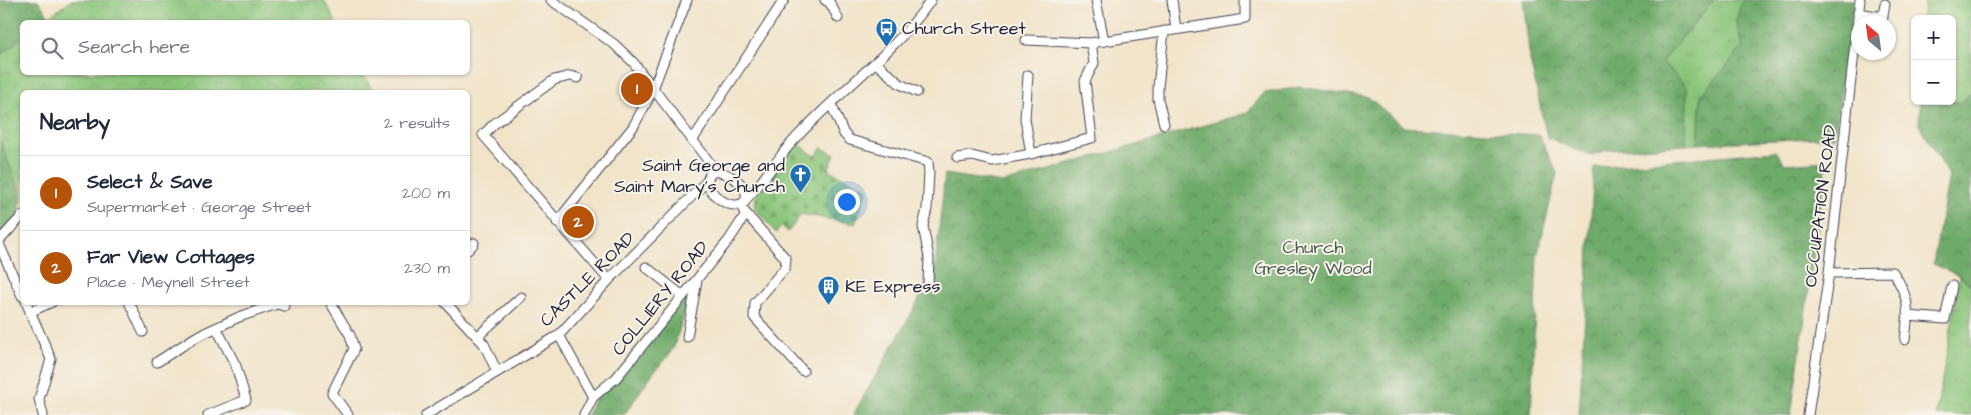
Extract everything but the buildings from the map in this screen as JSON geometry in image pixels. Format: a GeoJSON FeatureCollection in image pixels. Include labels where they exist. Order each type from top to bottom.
{"type":"FeatureCollection","features":[{"type":"Feature","properties":{"kind":"street"},"geometry":{"type":"LineString","coordinates":[[551,0],[562,4],[633,62],[716,171],[741,185],[746,190],[747,196],[742,204]]}},
{"type":"Feature","properties":{"kind":"street"},"geometry":{"type":"LineString","coordinates":[[557,222],[633,127],[654,88],[687,0]]}},
{"type":"Feature","properties":{"kind":"street"},"geometry":{"type":"LineString","coordinates":[[692,141],[784,0]]}},
{"type":"Feature","properties":{"kind":"street"},"geometry":{"type":"LineString","coordinates":[[825,0],[830,3],[838,18]]}},
{"type":"Feature","properties":{"kind":"street"},"geometry":{"type":"LineString","coordinates":[[742,204],[801,131],[876,63],[919,18],[931,0]]}},
{"type":"Feature","properties":{"kind":"street"},"geometry":{"type":"LineString","coordinates":[[1096,0],[1104,41]]}},
{"type":"Feature","properties":{"kind":"street"},"geometry":{"type":"LineString","coordinates":[[1172,0],[1176,29]]}},
{"type":"Feature","properties":{"kind":"street"},"geometry":{"type":"LineString","coordinates":[[1026,40],[1091,43],[1245,19],[1245,0]]}},
{"type":"Feature","properties":{"kind":"street","name":"OCCUPATION ROAD"},"geometry":{"type":"LineString","coordinates":[[1808,415],[1829,273],[1860,0]]}},
{"type":"Feature","properties":{"kind":"street"},"geometry":{"type":"LineString","coordinates":[[1884,15],[1885,4]]}},
{"type":"Feature","properties":{"kind":"street"},"geometry":{"type":"LineString","coordinates":[[1858,13],[1865,15]]}},
{"type":"Feature","properties":{"kind":"street"},"geometry":{"type":"LineString","coordinates":[[1164,31],[1158,87],[1158,99],[1164,124]]}},
{"type":"Feature","properties":{"kind":"street"},"geometry":{"type":"LineString","coordinates":[[957,158],[972,156],[992,161],[1031,154],[1092,138],[1085,81],[1094,63],[1091,43]]}},
{"type":"Feature","properties":{"kind":"street"},"geometry":{"type":"LineString","coordinates":[[876,63],[900,84],[917,92]]}},
{"type":"Feature","properties":{"kind":"street"},"geometry":{"type":"LineString","coordinates":[[1028,75],[1026,119],[1031,154]]}},
{"type":"Feature","properties":{"kind":"street"},"geometry":{"type":"LineString","coordinates":[[578,78],[570,76],[554,80],[494,124],[483,135],[609,280]]}},
{"type":"Feature","properties":{"kind":"street"},"geometry":{"type":"LineString","coordinates":[[831,104],[844,134],[850,140],[928,162],[928,201],[924,226],[929,258],[928,285]]}},
{"type":"Feature","properties":{"kind":"street","name":"CASTLE ROAD"},"geometry":{"type":"LineString","coordinates":[[426,415],[559,334],[609,280],[707,181],[710,174],[716,171]]}},
{"type":"Feature","properties":{"kind":"street"},"geometry":{"type":"LineString","coordinates":[[707,181],[708,187],[722,200],[742,204]]}},
{"type":"Feature","properties":{"kind":"street"},"geometry":{"type":"LineString","coordinates":[[741,185],[759,184]]}},
{"type":"Feature","properties":{"kind":"street"},"geometry":{"type":"LineString","coordinates":[[742,204],[746,214],[786,259],[784,268],[755,303],[754,317],[803,371]]}},
{"type":"Feature","properties":{"kind":"street","name":"COLLIERY ROAD"},"geometry":{"type":"LineString","coordinates":[[593,397],[616,378],[729,240],[746,214]]}},
{"type":"Feature","properties":{"kind":"street"},"geometry":{"type":"LineString","coordinates":[[0,240],[20,218]]}},
{"type":"Feature","properties":{"kind":"street"},"geometry":{"type":"LineString","coordinates":[[0,246],[20,291]]}},
{"type":"Feature","properties":{"kind":"street"},"geometry":{"type":"LineString","coordinates":[[646,267],[684,296]]}},
{"type":"Feature","properties":{"kind":"street"},"geometry":{"type":"LineString","coordinates":[[1829,273],[1893,272],[1904,290],[1908,316],[1905,340]]}},
{"type":"Feature","properties":{"kind":"street"},"geometry":{"type":"LineString","coordinates":[[687,336],[698,278]]}},
{"type":"Feature","properties":{"kind":"street"},"geometry":{"type":"LineString","coordinates":[[1908,316],[1945,319],[1952,286]]}},
{"type":"Feature","properties":{"kind":"street"},"geometry":{"type":"LineString","coordinates":[[477,337],[521,297]]}},
{"type":"Feature","properties":{"kind":"street"},"geometry":{"type":"LineString","coordinates":[[27,305],[51,359],[39,399],[43,415]]}},
{"type":"Feature","properties":{"kind":"street"},"geometry":{"type":"LineString","coordinates":[[30,312],[45,305]]}},
{"type":"Feature","properties":{"kind":"street"},"geometry":{"type":"LineString","coordinates":[[130,305],[142,332]]}},
{"type":"Feature","properties":{"kind":"street"},"geometry":{"type":"LineString","coordinates":[[157,362],[196,337],[274,305]]}},
{"type":"Feature","properties":{"kind":"street"},"geometry":{"type":"LineString","coordinates":[[332,305],[350,336],[354,349],[332,393],[348,415]]}},
{"type":"Feature","properties":{"kind":"street"},"geometry":{"type":"LineString","coordinates":[[448,305],[484,344],[497,372]]}},
{"type":"Feature","properties":{"kind":"street"},"geometry":{"type":"LineString","coordinates":[[208,415],[246,400],[236,366],[217,329]]}},
{"type":"Feature","properties":{"kind":"street"},"geometry":{"type":"LineString","coordinates":[[559,334],[593,397],[584,415]]}},
{"type":"Feature","properties":{"kind":"green space"},"geometry":{"type":"Polygon","coordinates":[[[0,0],[38,0],[49,16],[44,20],[20,20],[20,40],[0,56],[0,0]]]}},
{"type":"Feature","properties":{"kind":"green space"},"geometry":{"type":"Polygon","coordinates":[[[72,0],[324,0],[335,20],[44,20],[72,0]]]}},
{"type":"Feature","properties":{"kind":"green space"},"geometry":{"type":"Polygon","coordinates":[[[1523,0],[1714,0],[1662,61],[1687,88],[1686,145],[1608,150],[1592,155],[1547,137],[1530,60],[1523,0]]]}},
{"type":"Feature","properties":{"kind":"green space"},"geometry":{"type":"Polygon","coordinates":[[[1714,0],[1742,0],[1736,22],[1743,47],[1701,96],[1698,144],[1686,145],[1687,88],[1662,61],[1714,0]]]}},
{"type":"Feature","properties":{"kind":"green space"},"geometry":{"type":"Polygon","coordinates":[[[1742,0],[1854,0],[1834,137],[1698,144],[1701,96],[1743,47],[1736,22],[1742,0]]]}},
{"type":"Feature","properties":{"kind":"green space"},"geometry":{"type":"Polygon","coordinates":[[[1925,0],[1971,0],[1971,92],[1962,103],[1956,102],[1956,15],[1923,15],[1925,0]]]}},
{"type":"Feature","properties":{"kind":"green space"},"geometry":{"type":"Polygon","coordinates":[[[20,40],[20,75],[364,75],[372,90],[20,90],[20,202],[19,190],[0,140],[0,56],[20,40]]]}},
{"type":"Feature","properties":{"kind":"green space","name":"Church Gresley Wood"},"geometry":{"type":"Polygon","coordinates":[[[1300,87],[1368,97],[1404,127],[1539,135],[1557,173],[1537,257],[1531,415],[853,415],[915,307],[935,266],[945,174],[1003,183],[1247,113],[1264,93],[1300,87]]]}},
{"type":"Feature","properties":{"kind":"green space"},"geometry":{"type":"Polygon","coordinates":[[[1971,92],[1971,285],[1960,276],[1933,264],[1949,175],[1919,125],[1920,105],[1956,105],[1956,103],[1961,103],[1971,92]]]}},
{"type":"Feature","properties":{"kind":"green space"},"geometry":{"type":"Polygon","coordinates":[[[0,140],[19,190],[20,220],[0,235],[0,140]]]}},
{"type":"Feature","properties":{"kind":"green space"},"geometry":{"type":"Polygon","coordinates":[[[797,143],[816,157],[821,148],[835,154],[828,170],[868,189],[855,224],[801,214],[788,232],[782,226],[776,233],[755,208],[756,197],[797,143]]]}},
{"type":"Feature","properties":{"kind":"green space"},"geometry":{"type":"Polygon","coordinates":[[[1776,151],[1785,164],[1827,161],[1791,415],[1579,415],[1594,167],[1776,151]]]}},
{"type":"Feature","properties":{"kind":"green space"},"geometry":{"type":"Polygon","coordinates":[[[1960,276],[1971,285],[1971,415],[1936,415],[1960,276]]]}},
{"type":"Feature","properties":{"kind":"green space"},"geometry":{"type":"Polygon","coordinates":[[[691,292],[674,347],[653,373],[624,415],[587,415],[595,399],[691,292]]]}},
{"type":"Feature","properties":{"kind":"place","name":"Church Street"},"geometry":{"type":"Point","coordinates":[886,47]}},
{"type":"Feature","properties":{"kind":"place","name":"Select & Save"},"geometry":{"type":"Point","coordinates":[637,89]}},
{"type":"Feature","properties":{"kind":"place","name":"Saint George and Saint Mary's Church"},"geometry":{"type":"Point","coordinates":[801,194]}},
{"type":"Feature","properties":{"kind":"place","name":"Far View Cottages"},"geometry":{"type":"Point","coordinates":[578,222]}},
{"type":"Feature","properties":{"kind":"place","name":"KE Express"},"geometry":{"type":"Point","coordinates":[829,305]}}]}
